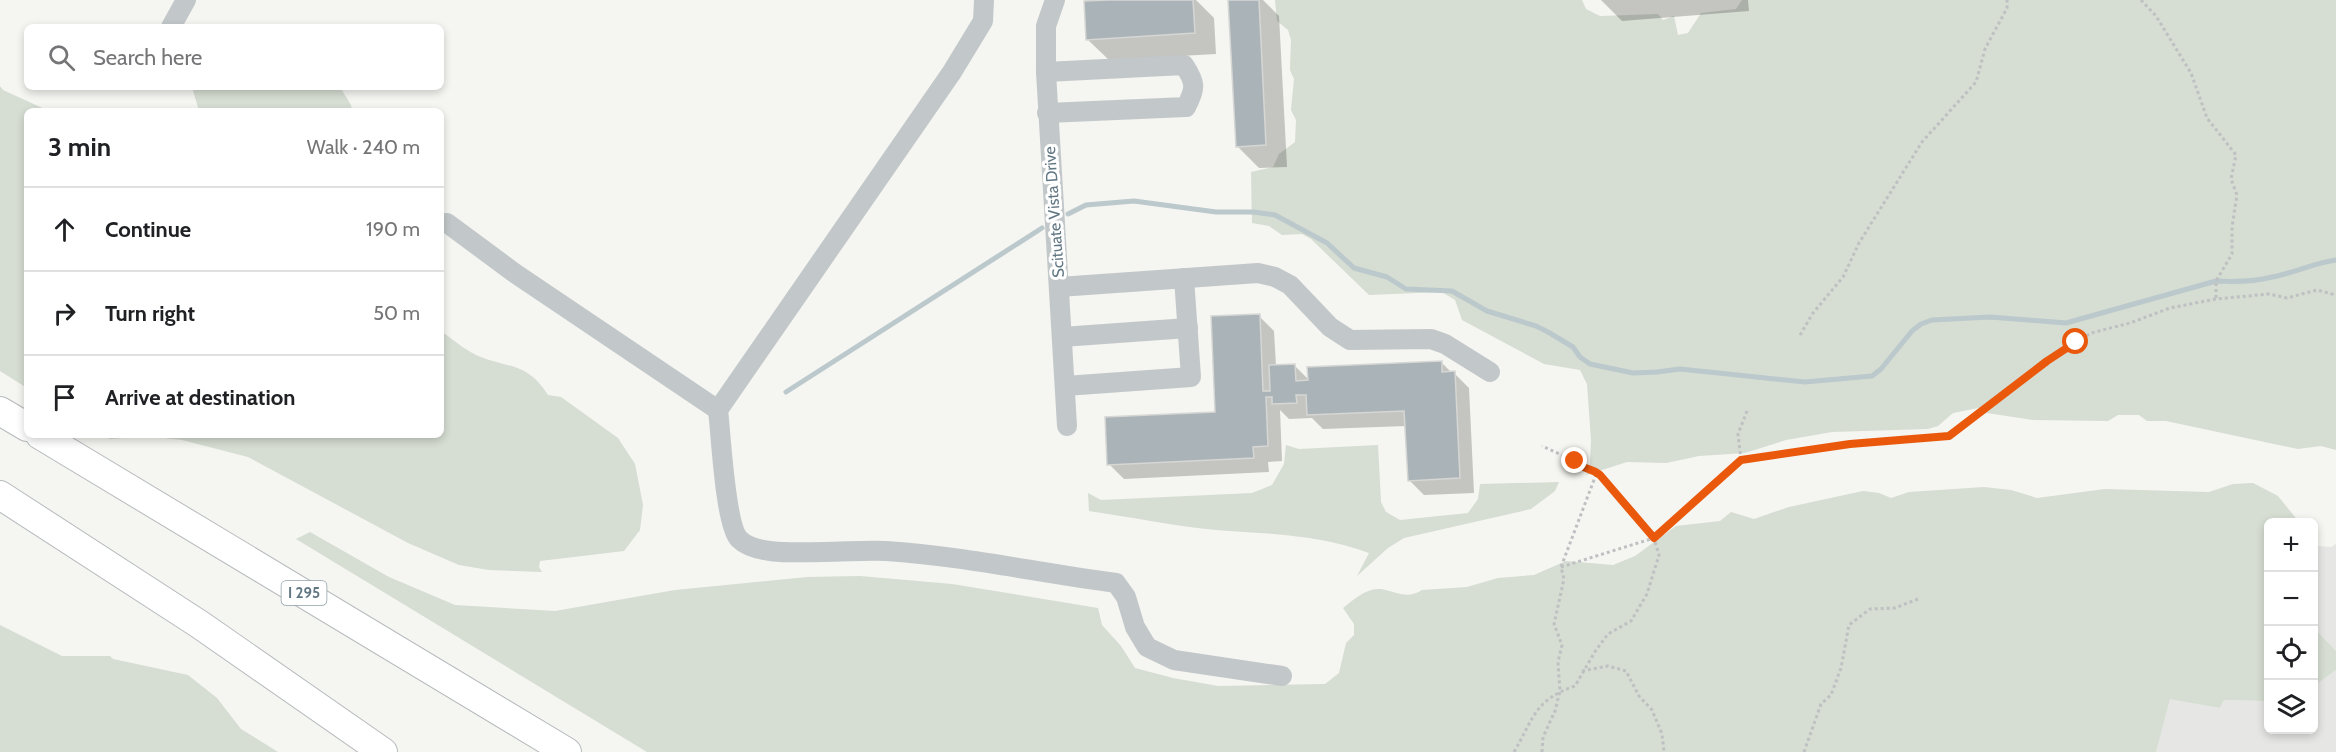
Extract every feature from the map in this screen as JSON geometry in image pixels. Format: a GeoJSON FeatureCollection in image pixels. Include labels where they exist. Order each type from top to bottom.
{"type":"FeatureCollection","features":[{"type":"Feature","properties":{"kind":"highway"},"geometry":{"type":"LineString","coordinates":[[0,411],[24,425]]}},
{"type":"Feature","properties":{"kind":"highway","name":"I 295"},"geometry":{"type":"LineString","coordinates":[[45,438],[567,752]]}},
{"type":"Feature","properties":{"kind":"highway"},"geometry":{"type":"LineString","coordinates":[[0,495],[216,636],[383,752]]}},
{"type":"Feature","properties":{"kind":"street"},"geometry":{"type":"LineString","coordinates":[[173,24],[186,0]]}},
{"type":"Feature","properties":{"kind":"street"},"geometry":{"type":"LineString","coordinates":[[984,0],[983,21],[952,72],[718,410],[730,515],[738,538],[751,547],[782,552],[886,551],[971,560],[1052,575],[1116,583],[1126,597],[1135,627],[1147,647],[1174,660],[1282,676]]}},
{"type":"Feature","properties":{"kind":"street","name":"Scituate Vista Drive"},"geometry":{"type":"LineString","coordinates":[[1055,0],[1046,26],[1047,113],[1067,426]]}},
{"type":"Feature","properties":{"kind":"street"},"geometry":{"type":"LineString","coordinates":[[1046,72],[1184,65],[1194,79],[1194,93],[1186,107],[1047,113]]}},
{"type":"Feature","properties":{"kind":"street"},"geometry":{"type":"LineString","coordinates":[[447,223],[516,274],[718,410]]}},
{"type":"Feature","properties":{"kind":"street"},"geometry":{"type":"LineString","coordinates":[[1059,287],[1258,273],[1275,277],[1290,285],[1330,327],[1350,340],[1431,339],[1445,344],[1490,372]]}},
{"type":"Feature","properties":{"kind":"street"},"geometry":{"type":"LineString","coordinates":[[1065,386],[1191,377],[1184,278]]}},
{"type":"Feature","properties":{"kind":"street"},"geometry":{"type":"LineString","coordinates":[[1062,337],[1188,328]]}},
{"type":"Feature","properties":{"kind":"path"},"geometry":{"type":"LineString","coordinates":[[1800,335],[1813,313],[1843,277],[1859,243],[1922,142],[1976,82],[1985,49],[2007,8],[2007,0]]}},
{"type":"Feature","properties":{"kind":"path"},"geometry":{"type":"LineString","coordinates":[[2141,0],[2156,16],[2191,73],[2207,118],[2236,155],[2231,179],[2237,195],[2232,227],[2232,254],[2216,281],[2216,299]]}},
{"type":"Feature","properties":{"kind":"path"},"geometry":{"type":"LineString","coordinates":[[1561,567],[1654,538],[1741,460],[1850,444],[1949,436],[2047,361],[2091,333],[2130,323],[2170,308],[2216,299],[2269,294],[2287,298],[2317,290],[2336,295]]}},
{"type":"Feature","properties":{"kind":"path"},"geometry":{"type":"LineString","coordinates":[[1741,460],[1738,434],[1747,411]]}},
{"type":"Feature","properties":{"kind":"path"},"geometry":{"type":"LineString","coordinates":[[1514,752],[1536,710],[1560,692],[1575,686],[1582,671],[1608,634],[1631,621],[1647,594],[1659,555],[1654,538],[1597,472],[1583,469],[1575,461],[1542,446]]}},
{"type":"Feature","properties":{"kind":"path"},"geometry":{"type":"LineString","coordinates":[[1542,752],[1543,737],[1555,711],[1560,692],[1558,662],[1562,645],[1554,624],[1564,579],[1561,567],[1597,472]]}},
{"type":"Feature","properties":{"kind":"path"},"geometry":{"type":"LineString","coordinates":[[1804,752],[1821,704],[1831,695],[1841,668],[1849,625],[1870,609],[1894,608],[1918,598]]}},
{"type":"Feature","properties":{"kind":"path"},"geometry":{"type":"LineString","coordinates":[[1582,671],[1608,666],[1626,671],[1639,696],[1652,710],[1662,734],[1664,752]]}},
{"type":"Feature","properties":{"kind":"shaded area"},"geometry":{"type":"Polygon","coordinates":[[[1275,0],[1582,0],[1586,9],[1600,16],[1658,14],[1663,20],[1674,16],[1678,35],[1688,33],[1701,13],[1736,9],[1742,0],[2336,0],[2336,450],[2321,446],[2298,449],[2166,421],[2147,421],[2139,415],[2118,415],[2108,421],[2033,420],[1987,413],[1982,415],[1978,408],[1953,413],[1938,426],[1928,429],[1832,432],[1786,440],[1745,453],[1699,456],[1666,463],[1627,462],[1586,475],[1590,464],[1591,440],[1587,384],[1580,370],[1544,364],[1462,320],[1455,300],[1442,292],[1369,295],[1311,239],[1302,234],[1282,235],[1269,226],[1252,223],[1251,172],[1273,167],[1279,154],[1295,142],[1296,120],[1291,110],[1294,79],[1290,70],[1291,40],[1288,30],[1277,21],[1275,0]]]}},
{"type":"Feature","properties":{"kind":"shaded area"},"geometry":{"type":"Polygon","coordinates":[[[0,86],[3,90],[42,108],[24,108],[24,386],[0,371],[0,86]]]}},
{"type":"Feature","properties":{"kind":"shaded area"},"geometry":{"type":"Polygon","coordinates":[[[193,90],[342,90],[352,108],[198,108],[193,90]]]}},
{"type":"Feature","properties":{"kind":"shaded area"},"geometry":{"type":"Polygon","coordinates":[[[444,333],[476,355],[524,371],[540,384],[548,395],[561,397],[618,438],[635,464],[643,505],[640,530],[624,551],[540,561],[539,567],[542,572],[489,570],[459,565],[408,543],[248,457],[182,440],[164,438],[444,438],[444,333]]]}},
{"type":"Feature","properties":{"kind":"shaded area"},"geometry":{"type":"Polygon","coordinates":[[[1286,445],[1299,449],[1378,445],[1381,502],[1386,512],[1400,520],[1468,513],[1478,499],[1480,484],[1559,482],[1555,491],[1531,509],[1404,538],[1388,548],[1357,576],[1369,553],[1331,542],[1312,538],[1168,524],[1089,511],[1088,493],[1101,500],[1252,493],[1272,485],[1284,464],[1286,445]]]}},
{"type":"Feature","properties":{"kind":"shaded area"},"geometry":{"type":"Polygon","coordinates":[[[2253,483],[2278,496],[2296,518],[2264,518],[2264,701],[2224,700],[2220,708],[2170,699],[2156,752],[647,752],[296,539],[310,532],[389,577],[455,605],[555,611],[675,590],[807,577],[860,576],[952,584],[1098,608],[1102,625],[1121,646],[1135,668],[1218,686],[1325,684],[1339,673],[1346,643],[1354,635],[1354,624],[1343,608],[1365,592],[1375,589],[1411,594],[1422,590],[1467,587],[1498,578],[1534,575],[1566,561],[1613,565],[1635,556],[1676,526],[1720,521],[1731,512],[1754,519],[1789,507],[1863,491],[1879,493],[1891,498],[1909,492],[1984,487],[2011,490],[2037,498],[2105,489],[2209,492],[2233,484],[2253,483]]]}},
{"type":"Feature","properties":{"kind":"shaded area"},"geometry":{"type":"Polygon","coordinates":[[[2336,544],[2336,651],[2318,632],[2318,546],[2331,547],[2336,544]]]}},
{"type":"Feature","properties":{"kind":"shaded area"},"geometry":{"type":"Polygon","coordinates":[[[0,625],[62,656],[110,656],[113,659],[188,675],[217,698],[241,729],[278,752],[0,752],[0,625]]]}},
{"type":"Feature","properties":{"kind":"shaded area"},"geometry":{"type":"Polygon","coordinates":[[[2318,632],[2336,651],[2336,670],[2318,683],[2318,632]]]}},
{"type":"Feature","properties":{"kind":"shaded area"},"geometry":{"type":"Polygon","coordinates":[[[2336,670],[2336,752],[2156,752],[2170,698],[2220,708],[2224,700],[2264,701],[2264,734],[2318,734],[2318,683],[2336,670]]]}},
{"type":"Feature","properties":{"kind":"building"},"geometry":{"type":"Polygon","coordinates":[[[1193,0],[1195,33],[1086,40],[1084,1],[1193,0]]]}},
{"type":"Feature","properties":{"kind":"building"},"geometry":{"type":"Polygon","coordinates":[[[1228,0],[1259,0],[1266,145],[1236,147],[1228,0]]]}},
{"type":"Feature","properties":{"kind":"building"},"geometry":{"type":"Polygon","coordinates":[[[1260,314],[1263,391],[1270,391],[1269,365],[1295,364],[1296,381],[1308,380],[1307,367],[1442,361],[1442,372],[1455,371],[1460,478],[1408,481],[1404,411],[1307,415],[1306,395],[1296,395],[1297,403],[1272,404],[1272,397],[1266,397],[1268,446],[1253,447],[1254,458],[1107,465],[1105,417],[1215,412],[1211,316],[1260,314]]]}},
{"type":"Feature","properties":{"kind":"waterway"},"geometry":{"type":"LineString","coordinates":[[1068,214],[1086,205],[1134,201],[1216,212],[1253,212],[1275,215],[1327,243],[1354,268],[1387,277],[1406,289],[1452,291],[1487,311],[1548,332],[1573,347],[1580,357],[1590,364],[1633,373],[1680,369],[1805,382],[1872,376],[1881,369],[1912,331],[1932,320],[1990,317],[2066,323],[2216,281],[2265,279],[2336,260]]}},
{"type":"Feature","properties":{"kind":"waterway"},"geometry":{"type":"LineString","coordinates":[[786,392],[1042,228]]}},
{"type":"Feature","properties":{"kind":"route"},"geometry":{"type":"LineString","coordinates":[[1575,461],[1583,469],[1597,472],[1654,538],[1741,460],[1850,444],[1949,436],[2047,361],[2076,342]]}}]}
